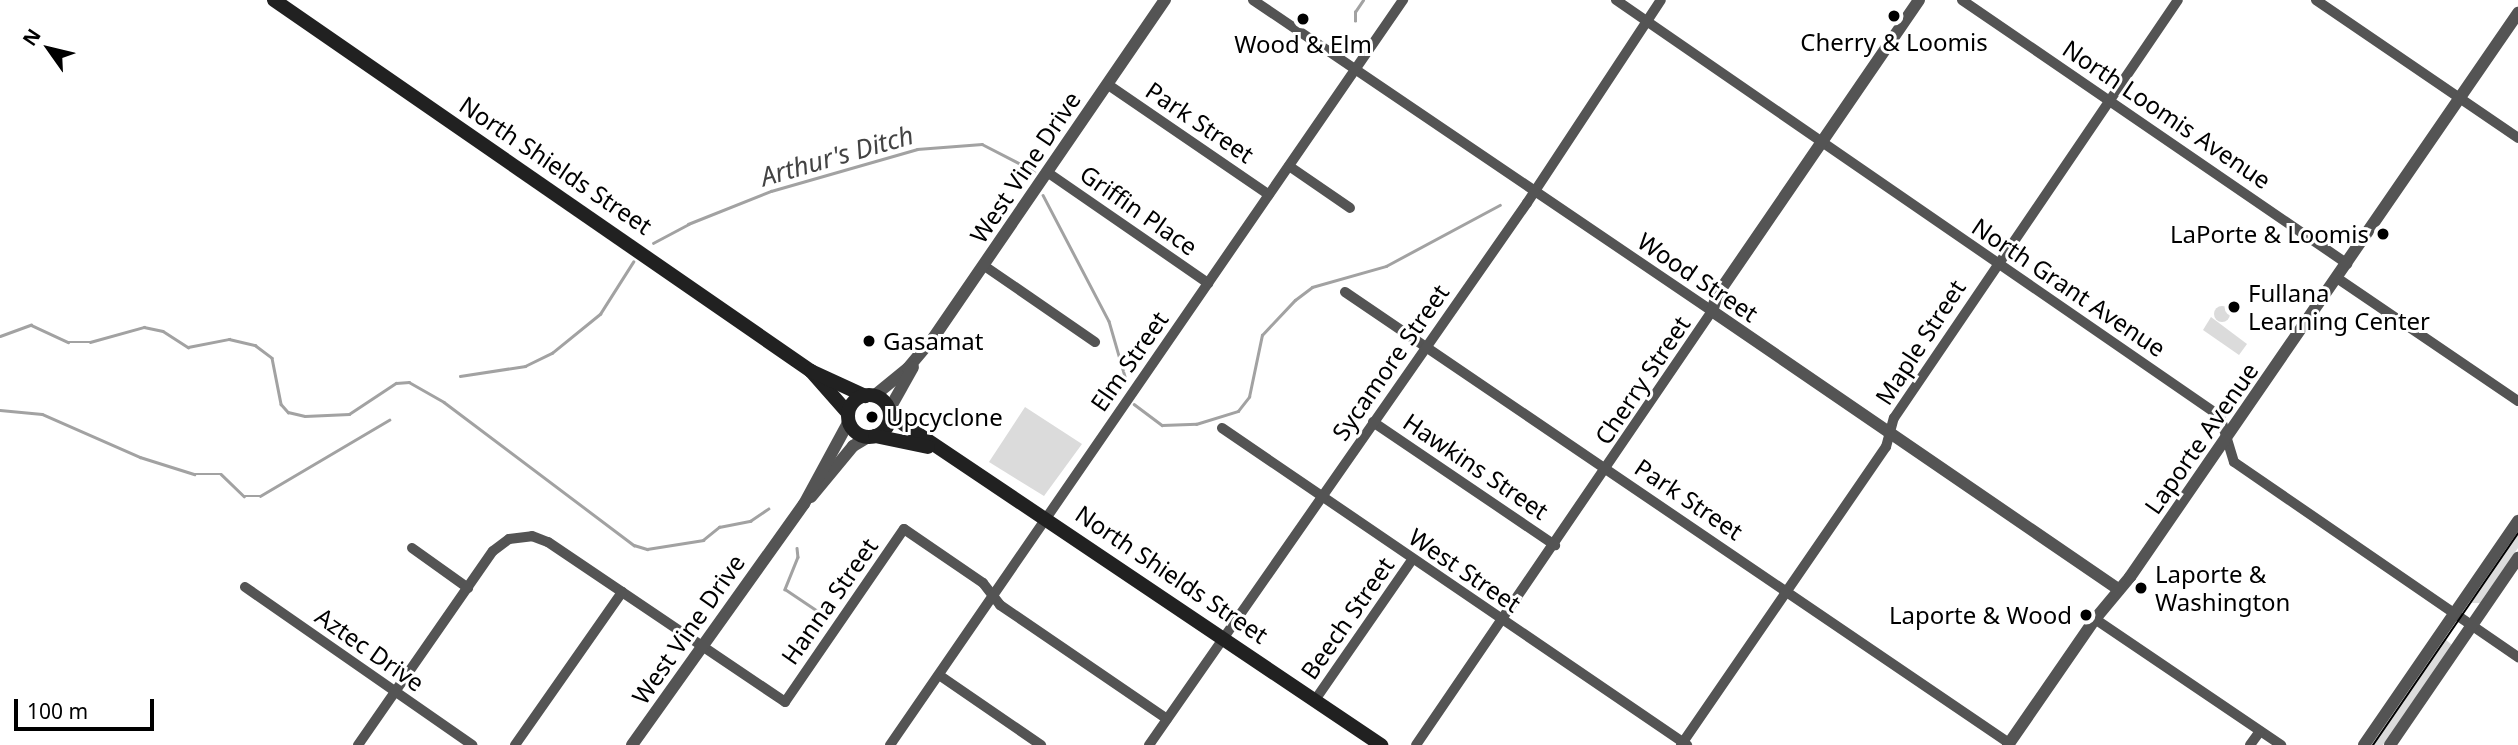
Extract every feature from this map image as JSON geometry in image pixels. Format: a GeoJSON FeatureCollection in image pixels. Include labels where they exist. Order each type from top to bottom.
{"type":"FeatureCollection","features":[{"type":"Feature","properties":{"kind":"main road","name":"North Shields Street"},"geometry":{"type":"LineString","coordinates":[[274,0],[648,255],[811,371],[870,396]]}},
{"type":"Feature","properties":{"kind":"main road","name":"North Shields Street"},"geometry":{"type":"LineString","coordinates":[[811,371],[848,417]]}},
{"type":"Feature","properties":{"kind":"main road"},"geometry":{"type":"LineString","coordinates":[[870,396],[889,412],[886,428],[871,437],[853,430],[848,417],[870,396]]}},
{"type":"Feature","properties":{"kind":"main road","name":"North Shields Street"},"geometry":{"type":"LineString","coordinates":[[889,412],[934,448],[1045,515],[1381,745]]}},
{"type":"Feature","properties":{"kind":"main road","name":"North Shields Street"},"geometry":{"type":"LineString","coordinates":[[871,437],[934,448]]}},
{"type":"Feature","properties":{"kind":"street","name":"West Vine Drive"},"geometry":{"type":"LineString","coordinates":[[889,412],[918,358],[1165,0]]}},
{"type":"Feature","properties":{"kind":"street","name":"Wood Street"},"geometry":{"type":"LineString","coordinates":[[1253,0],[2119,590]]}},
{"type":"Feature","properties":{"kind":"street","name":"Elm Street"},"geometry":{"type":"LineString","coordinates":[[890,745],[993,596],[1045,515],[1403,0]]}},
{"type":"Feature","properties":{"kind":"street","name":"North Grant Avenue"},"geometry":{"type":"LineString","coordinates":[[1616,0],[2220,416],[2234,462],[2518,657]]}},
{"type":"Feature","properties":{"kind":"street","name":"Sycamore Street"},"geometry":{"type":"LineString","coordinates":[[1149,745],[1534,192],[1661,0]]}},
{"type":"Feature","properties":{"kind":"street","name":"Cherry Street"},"geometry":{"type":"LineString","coordinates":[[1416,745],[1607,469],[1712,311],[1717,295],[1919,0]]}},
{"type":"Feature","properties":{"kind":"street","name":"North Loomis Avenue"},"geometry":{"type":"LineString","coordinates":[[1962,0],[2347,264]]}},
{"type":"Feature","properties":{"kind":"street","name":"Maple Street"},"geometry":{"type":"LineString","coordinates":[[1684,744],[1886,447],[1894,417],[2178,0]]}},
{"type":"Feature","properties":{"kind":"street"},"geometry":{"type":"LineString","coordinates":[[2316,0],[2518,138]]}},
{"type":"Feature","properties":{"kind":"street","name":"Laporte Avenue"},"geometry":{"type":"LineString","coordinates":[[2009,744],[2095,619],[2119,590],[2227,438],[2518,13]]}},
{"type":"Feature","properties":{"kind":"street","name":"Park Street"},"geometry":{"type":"LineString","coordinates":[[1107,84],[1269,195]]}},
{"type":"Feature","properties":{"kind":"street"},"geometry":{"type":"LineString","coordinates":[[1289,166],[1350,208]]}},
{"type":"Feature","properties":{"kind":"street","name":"Griffin Place"},"geometry":{"type":"LineString","coordinates":[[1047,172],[1208,283]]}},
{"type":"Feature","properties":{"kind":"street"},"geometry":{"type":"LineString","coordinates":[[983,265],[1096,342]]}},
{"type":"Feature","properties":{"kind":"street"},"geometry":{"type":"LineString","coordinates":[[2337,278],[2518,401]]}},
{"type":"Feature","properties":{"kind":"street","name":"Park Street"},"geometry":{"type":"LineString","coordinates":[[1345,292],[2009,744]]}},
{"type":"Feature","properties":{"kind":"street","name":"West Vine Drive"},"geometry":{"type":"LineString","coordinates":[[870,396],[918,358]]}},
{"type":"Feature","properties":{"kind":"street","name":"West Vine Drive"},"geometry":{"type":"LineString","coordinates":[[804,504],[848,417]]}},
{"type":"Feature","properties":{"kind":"street","name":"Hawkins Street"},"geometry":{"type":"LineString","coordinates":[[1373,422],[1555,545]]}},
{"type":"Feature","properties":{"kind":"street","name":"West Street"},"geometry":{"type":"LineString","coordinates":[[1222,428],[1684,744]]}},
{"type":"Feature","properties":{"kind":"street","name":"West Vine Drive"},"geometry":{"type":"LineString","coordinates":[[632,745],[804,504],[853,446],[871,437]]}},
{"type":"Feature","properties":{"kind":"street"},"geometry":{"type":"LineString","coordinates":[[2364,745],[2518,521]]}},
{"type":"Feature","properties":{"kind":"street","name":"Hanna Street"},"geometry":{"type":"LineString","coordinates":[[468,588],[499,545],[517,536],[543,539],[785,702],[904,530],[983,583],[993,596],[1167,719]]}},
{"type":"Feature","properties":{"kind":"street"},"geometry":{"type":"LineString","coordinates":[[358,745],[468,588],[412,548]]}},
{"type":"Feature","properties":{"kind":"street"},"geometry":{"type":"LineString","coordinates":[[2390,745],[2518,558]]}},
{"type":"Feature","properties":{"kind":"street","name":"Beech Street"},"geometry":{"type":"LineString","coordinates":[[1315,700],[1412,559]]}},
{"type":"Feature","properties":{"kind":"street","name":"Aztec Drive"},"geometry":{"type":"LineString","coordinates":[[245,587],[472,745]]}},
{"type":"Feature","properties":{"kind":"street"},"geometry":{"type":"LineString","coordinates":[[515,745],[622,592]]}},
{"type":"Feature","properties":{"kind":"street"},"geometry":{"type":"LineString","coordinates":[[2095,619],[2281,745]]}},
{"type":"Feature","properties":{"kind":"street"},"geometry":{"type":"LineString","coordinates":[[939,675],[1041,745]]}},
{"type":"Feature","properties":{"kind":"street"},"geometry":{"type":"LineString","coordinates":[[2250,745],[2260,731]]}},
{"type":"Feature","properties":{"kind":"shaded area"},"geometry":{"type":"Polygon","coordinates":[[[2222,306],[2228,308],[2228,320],[2222,322],[2216,320],[2214,314],[2216,308],[2222,306]]]}},
{"type":"Feature","properties":{"kind":"shaded area"},"geometry":{"type":"Polygon","coordinates":[[[2211,317],[2247,344],[2239,355],[2203,330],[2211,317]]]}},
{"type":"Feature","properties":{"kind":"shaded area"},"geometry":{"type":"Polygon","coordinates":[[[1025,407],[1082,444],[1044,496],[989,462],[1025,407]]]}},
{"type":"Feature","properties":{"kind":"shaded area"},"geometry":{"type":"Polygon","coordinates":[[[2518,528],[2518,548],[2480,603],[2472,603],[2470,600],[2518,528]]]}},
{"type":"Feature","properties":{"kind":"shaded area"},"geometry":{"type":"Polygon","coordinates":[[[2444,638],[2452,645],[2383,745],[2369,745],[2444,638]]]}},
{"type":"Feature","properties":{"kind":"waterway"},"geometry":{"type":"LineString","coordinates":[[1355,21],[1355,12],[1363,0]]}},
{"type":"Feature","properties":{"kind":"waterway","name":"Arthur's Ditch"},"geometry":{"type":"LineString","coordinates":[[653,243],[688,224],[771,191],[917,149],[982,144],[1034,171]]}},
{"type":"Feature","properties":{"kind":"waterway","name":"Arthur's Ditch"},"geometry":{"type":"LineString","coordinates":[[1043,195],[1109,321],[1126,380]]}},
{"type":"Feature","properties":{"kind":"waterway","name":"Arthur's Ditch"},"geometry":{"type":"LineString","coordinates":[[1134,404],[1162,425],[1196,424],[1238,411],[1249,397],[1262,335],[1295,300],[1312,287],[1386,266],[1500,205]]}},
{"type":"Feature","properties":{"kind":"waterway","name":"Arthur's Ditch"},"geometry":{"type":"LineString","coordinates":[[460,376],[525,366],[552,353],[600,314],[633,262]]}},
{"type":"Feature","properties":{"kind":"waterway"},"geometry":{"type":"LineString","coordinates":[[0,336],[31,325],[68,342],[90,342],[144,327],[163,331],[188,347],[229,339],[255,345],[272,358],[281,404],[288,412],[305,416],[349,414],[396,383],[409,382],[444,402],[634,545],[647,549],[703,540],[719,527],[750,521],[768,509]]}},
{"type":"Feature","properties":{"kind":"waterway","name":"Arthur's Ditch"},"geometry":{"type":"LineString","coordinates":[[0,410],[42,414],[140,457],[194,474],[221,474],[244,496],[260,496],[389,420]]}},
{"type":"Feature","properties":{"kind":"waterway"},"geometry":{"type":"LineString","coordinates":[[797,548],[798,557],[785,589],[828,618]]}},
{"type":"Feature","properties":{"kind":"tram line"},"geometry":{"type":"LineString","coordinates":[[2373,745],[2518,533]]}},
{"type":"Feature","properties":{"kind":"place","name":"Cherry & Loomis"},"geometry":{"type":"Point","coordinates":[1894,16]}},
{"type":"Feature","properties":{"kind":"place","name":"Wood & Elm"},"geometry":{"type":"Point","coordinates":[1303,19]}},
{"type":"Feature","properties":{"kind":"place","name":"LaPorte & Loomis"},"geometry":{"type":"Point","coordinates":[2383,234]}},
{"type":"Feature","properties":{"kind":"place","name":"Fullana Learning Center"},"geometry":{"type":"Point","coordinates":[2234,307]}},
{"type":"Feature","properties":{"kind":"place","name":"Gasamat"},"geometry":{"type":"Point","coordinates":[869,341]}},
{"type":"Feature","properties":{"kind":"place","name":"Upcyclone"},"geometry":{"type":"Point","coordinates":[872,417]}},
{"type":"Feature","properties":{"kind":"place","name":"Laporte & Washington"},"geometry":{"type":"Point","coordinates":[2141,588]}},
{"type":"Feature","properties":{"kind":"place","name":"Laporte & Wood"},"geometry":{"type":"Point","coordinates":[2086,615]}}]}
